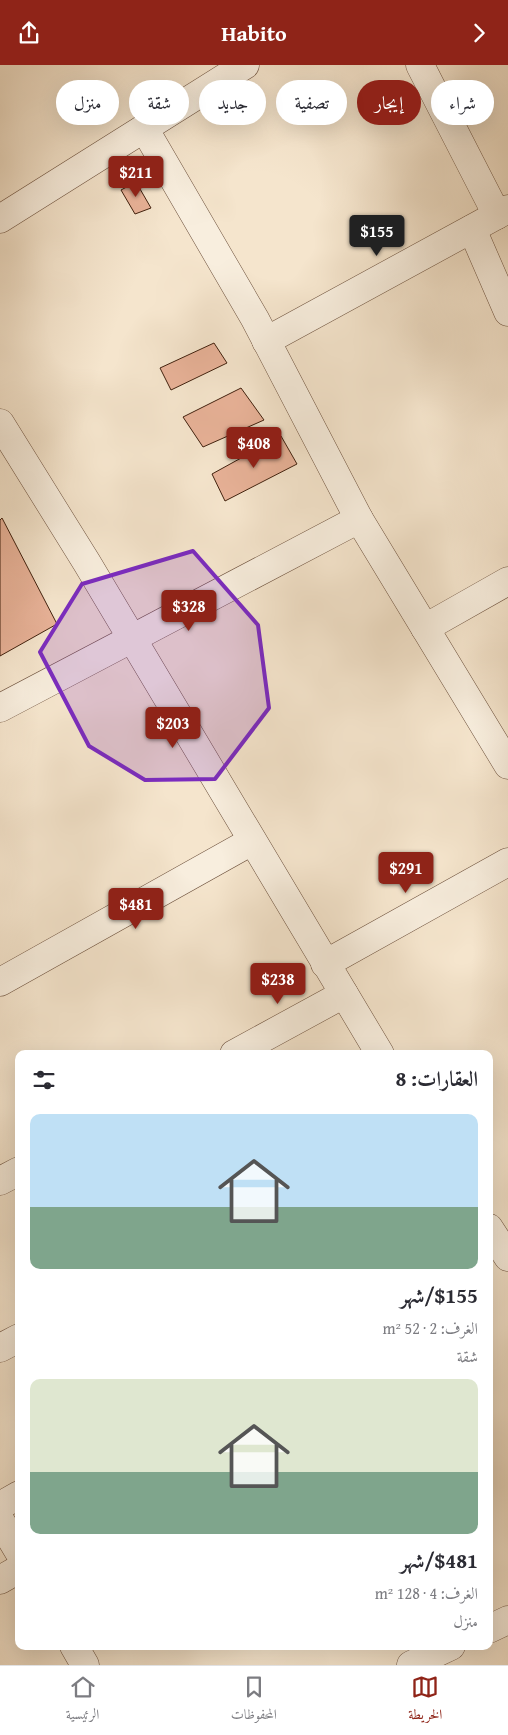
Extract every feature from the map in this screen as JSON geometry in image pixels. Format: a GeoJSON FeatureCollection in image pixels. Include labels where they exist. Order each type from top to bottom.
{"type":"FeatureCollection","features":[{"type":"Feature","properties":{"kind":"street"},"geometry":{"type":"LineString","coordinates":[[0,219],[245,65]]}},
{"type":"Feature","properties":{"kind":"street"},"geometry":{"type":"LineString","coordinates":[[266,341],[502,212],[420,65]]}},
{"type":"Feature","properties":{"kind":"street"},"geometry":{"type":"LineString","coordinates":[[144,127],[266,341],[359,519],[508,765]]}},
{"type":"Feature","properties":{"kind":"street"},"geometry":{"type":"LineString","coordinates":[[472,229],[508,313]]}},
{"type":"Feature","properties":{"kind":"street"},"geometry":{"type":"LineString","coordinates":[[0,423],[132,638],[378,1050]]}},
{"type":"Feature","properties":{"kind":"street"},"geometry":{"type":"LineString","coordinates":[[0,708],[359,519]]}},
{"type":"Feature","properties":{"kind":"street"},"geometry":{"type":"LineString","coordinates":[[425,628],[508,581]]}},
{"type":"Feature","properties":{"kind":"street"},"geometry":{"type":"LineString","coordinates":[[0,982],[252,841]]}},
{"type":"Feature","properties":{"kind":"street"},"geometry":{"type":"LineString","coordinates":[[326,964],[508,862]]}},
{"type":"Feature","properties":{"kind":"street"},"geometry":{"type":"LineString","coordinates":[[241,1050],[344,993]]}},
{"type":"Feature","properties":{"kind":"street"},"geometry":{"type":"LineString","coordinates":[[0,1181],[15,1173]]}},
{"type":"Feature","properties":{"kind":"street"},"geometry":{"type":"LineString","coordinates":[[493,1234],[508,1257]]}},
{"type":"Feature","properties":{"kind":"street"},"geometry":{"type":"LineString","coordinates":[[0,1348],[15,1340]]}},
{"type":"Feature","properties":{"kind":"street"},"geometry":{"type":"LineString","coordinates":[[0,1506],[15,1497]]}},
{"type":"Feature","properties":{"kind":"street"},"geometry":{"type":"LineString","coordinates":[[0,1520],[15,1545]]}},
{"type":"Feature","properties":{"kind":"street"},"geometry":{"type":"LineString","coordinates":[[0,1580],[15,1571]]}},
{"type":"Feature","properties":{"kind":"street"},"geometry":{"type":"LineString","coordinates":[[493,1627],[508,1620]]}},
{"type":"Feature","properties":{"kind":"street"},"geometry":{"type":"LineString","coordinates":[[76,1650],[85,1665]]}},
{"type":"Feature","properties":{"kind":"street"},"geometry":{"type":"LineString","coordinates":[[411,1665],[443,1650]]}},
{"type":"Feature","properties":{"kind":"highlighted area"},"geometry":{"type":"Polygon","coordinates":[[[193,551],[258,625],[269,708],[215,779],[145,780],[89,746],[40,652],[82,584],[193,551]]]}},
{"type":"Feature","properties":{"kind":"building"},"geometry":{"type":"Polygon","coordinates":[[[136,182],[151,208],[135,214],[121,190],[136,182]]]}},
{"type":"Feature","properties":{"kind":"building"},"geometry":{"type":"Polygon","coordinates":[[[214,343],[227,363],[171,390],[160,368],[214,343]]]}},
{"type":"Feature","properties":{"kind":"building"},"geometry":{"type":"Polygon","coordinates":[[[241,388],[264,420],[203,447],[183,417],[241,388]]]}},
{"type":"Feature","properties":{"kind":"building"},"geometry":{"type":"Polygon","coordinates":[[[281,436],[297,464],[225,501],[212,474],[281,436]]]}},
{"type":"Feature","properties":{"kind":"building"},"geometry":{"type":"Polygon","coordinates":[[[2,518],[57,624],[0,656],[0,520],[2,518]]]}}]}
